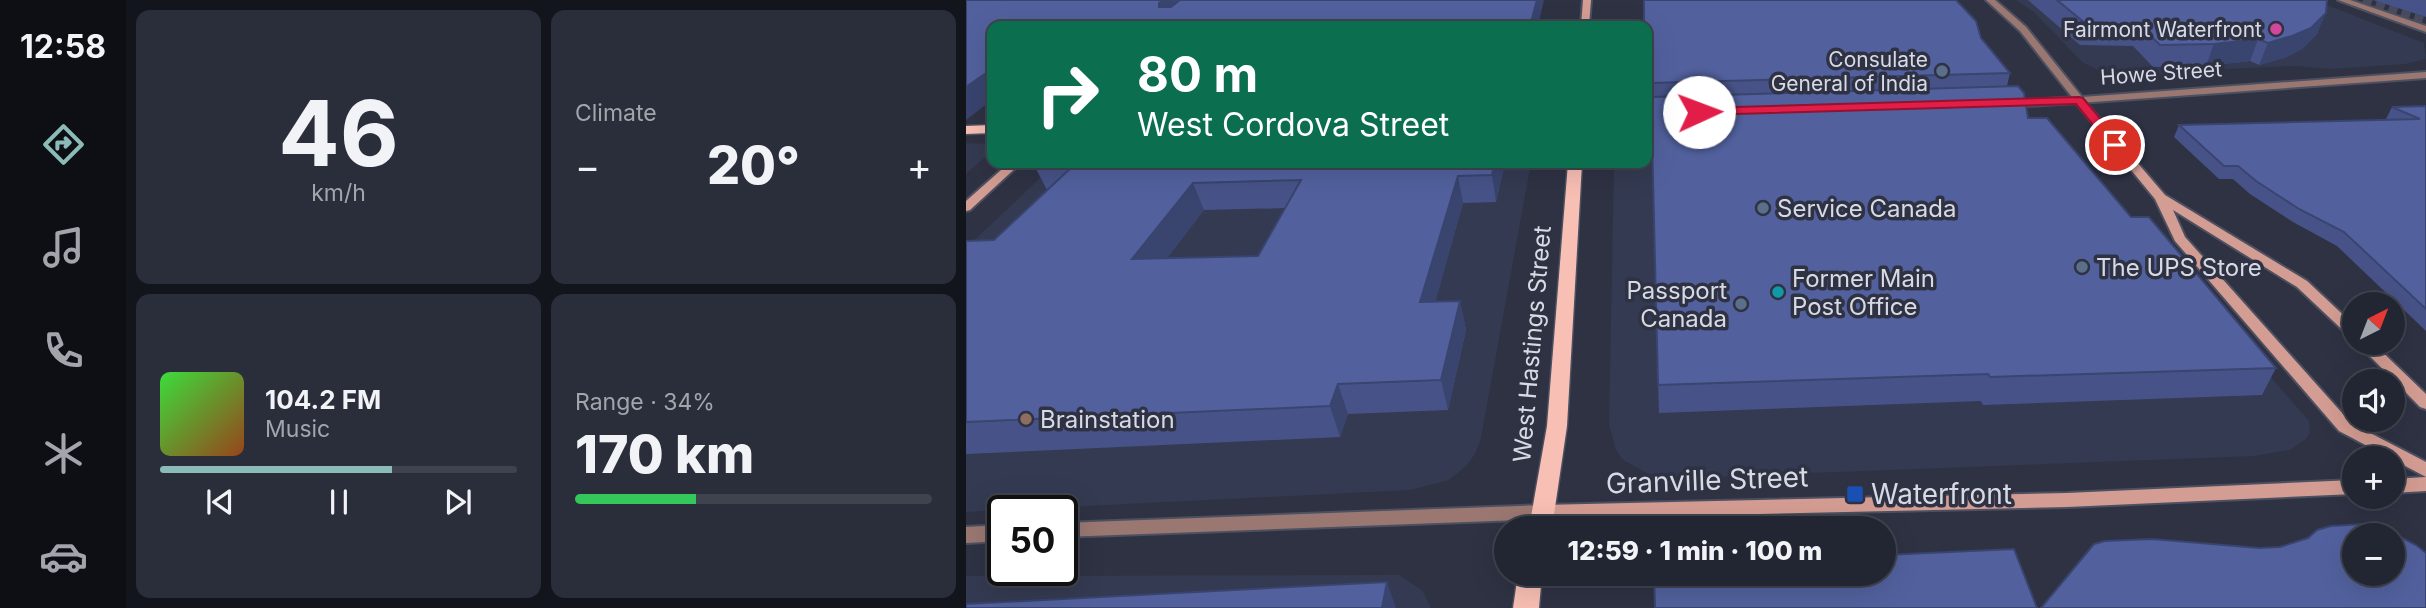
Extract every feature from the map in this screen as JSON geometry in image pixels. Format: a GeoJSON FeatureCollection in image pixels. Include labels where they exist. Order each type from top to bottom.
{"type":"FeatureCollection","features":[{"type":"Feature","properties":{"kind":"main road"},"geometry":{"type":"LineString","coordinates":[[1586,21],[1587,0]]}},
{"type":"Feature","properties":{"kind":"main road"},"geometry":{"type":"LineString","coordinates":[[2079,100],[2161,198],[2179,238],[2345,427],[2426,470]]}},
{"type":"Feature","properties":{"kind":"main road","name":"Howe Street"},"geometry":{"type":"LineString","coordinates":[[2003,104],[2079,100]]}},
{"type":"Feature","properties":{"kind":"main road"},"geometry":{"type":"LineString","coordinates":[[966,130],[987,130]]}},
{"type":"Feature","properties":{"kind":"main road"},"geometry":{"type":"LineString","coordinates":[[966,206],[1009,168]]}},
{"type":"Feature","properties":{"kind":"main road","name":"West Hastings Street"},"geometry":{"type":"LineString","coordinates":[[1542,516],[1557,426],[1575,168]]}},
{"type":"Feature","properties":{"kind":"main road"},"geometry":{"type":"LineString","coordinates":[[2161,198],[2302,284],[2342,322]]}},
{"type":"Feature","properties":{"kind":"main road"},"geometry":{"type":"LineString","coordinates":[[2376,355],[2426,403]]}},
{"type":"Feature","properties":{"kind":"main road"},"geometry":{"type":"LineString","coordinates":[[2405,485],[2426,484]]}},
{"type":"Feature","properties":{"kind":"main road","name":"Granville Street"},"geometry":{"type":"LineString","coordinates":[[1646,516],[2342,488]]}},
{"type":"Feature","properties":{"kind":"main road"},"geometry":{"type":"LineString","coordinates":[[1525,608],[1529,586]]}},
{"type":"Feature","properties":{"kind":"street"},"geometry":{"type":"LineString","coordinates":[[1990,0],[2023,29],[2079,100]]}},
{"type":"Feature","properties":{"kind":"street"},"geometry":{"type":"LineString","coordinates":[[2342,0],[2426,29]]}},
{"type":"Feature","properties":{"kind":"street","name":"Howe Street"},"geometry":{"type":"LineString","coordinates":[[2079,100],[2426,75]]}},
{"type":"Feature","properties":{"kind":"street","name":"Granville Street"},"geometry":{"type":"LineString","coordinates":[[1078,530],[1494,521]]}},
{"type":"Feature","properties":{"kind":"street"},"geometry":{"type":"LineString","coordinates":[[966,535],[987,534]]}},
{"type":"Feature","properties":{"kind":"shaded area"},"geometry":{"type":"Polygon","coordinates":[[[2016,0],[2314,0],[2424,43],[2426,59],[2405,64],[2330,69],[2295,66],[2178,71],[2150,77],[2126,78],[2104,73],[2082,62],[2035,13],[2016,0]]]}},
{"type":"Feature","properties":{"kind":"shaded area"},"geometry":{"type":"Polygon","coordinates":[[[2019,117],[2037,119],[2053,127],[2309,421],[2310,432],[2306,439],[2290,450],[2254,456],[1656,478],[1623,460],[1616,450],[1609,425],[1614,168],[1652,168],[1652,127],[2019,117]]]}},
{"type":"Feature","properties":{"kind":"shaded area"},"geometry":{"type":"Polygon","coordinates":[[[966,143],[987,144],[987,155],[966,174],[966,143]]]}},
{"type":"Feature","properties":{"kind":"shaded area"},"geometry":{"type":"Polygon","coordinates":[[[1051,168],[1530,168],[1481,438],[1475,454],[1466,466],[1449,480],[1410,490],[1078,506],[1078,495],[987,495],[987,511],[966,512],[966,248],[1051,168]]]}},
{"type":"Feature","properties":{"kind":"shaded area"},"geometry":{"type":"Polygon","coordinates":[[[1399,575],[1422,590],[1431,608],[966,608],[966,576],[987,576],[987,586],[1078,586],[1078,576],[1399,575]]]}},
{"type":"Feature","properties":{"kind":"building"},"geometry":{"type":"Polygon","coordinates":[[[966,0],[1163,0],[1159,7],[1171,7],[1180,0],[1537,0],[1531,21],[987,21],[987,72],[966,87],[966,0]]]}},
{"type":"Feature","properties":{"kind":"building"},"geometry":{"type":"Polygon","coordinates":[[[1644,0],[1956,0],[1976,21],[1981,38],[2010,73],[1652,83],[1652,21],[1644,21],[1644,0]]]}},
{"type":"Feature","properties":{"kind":"building"},"geometry":{"type":"Polygon","coordinates":[[[2057,0],[2327,0],[2326,13],[2311,28],[2268,43],[2258,39],[2214,44],[2160,45],[2139,25],[2086,24],[2057,0]]]}},
{"type":"Feature","properties":{"kind":"building"},"geometry":{"type":"Polygon","coordinates":[[[2018,86],[2024,93],[2028,118],[2047,118],[2131,217],[2149,217],[2276,368],[1658,385],[1652,97],[2018,86]]]}},
{"type":"Feature","properties":{"kind":"building"},"geometry":{"type":"Polygon","coordinates":[[[2426,106],[2426,309],[2344,232],[2299,209],[2238,166],[2224,166],[2179,125],[2420,119],[2392,107],[2426,106]]]}},
{"type":"Feature","properties":{"kind":"building"},"geometry":{"type":"Polygon","coordinates":[[[1071,168],[1494,168],[1492,175],[1458,176],[1420,302],[1460,301],[1441,380],[1338,384],[1330,406],[966,422],[966,241],[994,240],[1071,168]],[[1301,180],[1193,183],[1132,259],[1258,256],[1301,180]]]}},
{"type":"Feature","properties":{"kind":"building"},"geometry":{"type":"Polygon","coordinates":[[[2342,525],[2342,586],[2405,586],[2405,539],[2416,545],[2426,553],[2426,608],[2041,608],[2094,544],[2152,539],[2259,548],[2280,547],[2308,538],[2317,530],[2342,525]]]}},
{"type":"Feature","properties":{"kind":"building"},"geometry":{"type":"Polygon","coordinates":[[[2014,549],[2037,608],[1655,608],[1654,586],[1896,586],[1896,554],[2014,549]]]}},
{"type":"Feature","properties":{"kind":"building"},"geometry":{"type":"Polygon","coordinates":[[[1387,582],[1382,608],[966,608],[966,604],[1387,582]]]}},
{"type":"Feature","properties":{"kind":"tunnel"},"geometry":{"type":"LineString","coordinates":[[2363,0],[2426,22]]}},
{"type":"Feature","properties":{"kind":"place","name":"Fairmont Waterfront"},"geometry":{"type":"Point","coordinates":[2276,29]}},
{"type":"Feature","properties":{"kind":"place","name":"Consulate General of India"},"geometry":{"type":"Point","coordinates":[1942,71]}},
{"type":"Feature","properties":{"kind":"place","name":"Service Canada"},"geometry":{"type":"Point","coordinates":[1763,208]}},
{"type":"Feature","properties":{"kind":"place","name":"The UPS Store"},"geometry":{"type":"Point","coordinates":[2082,267]}},
{"type":"Feature","properties":{"kind":"place","name":"Former Main Post Office"},"geometry":{"type":"Point","coordinates":[1778,292]}},
{"type":"Feature","properties":{"kind":"place","name":"Passport Canada"},"geometry":{"type":"Point","coordinates":[1741,304]}},
{"type":"Feature","properties":{"kind":"place","name":"Brainstation"},"geometry":{"type":"Point","coordinates":[1026,419]}},
{"type":"Feature","properties":{"kind":"place","name":"Waterfront"},"geometry":{"type":"Point","coordinates":[1855,494]}},
{"type":"Feature","properties":{"kind":"route"},"geometry":{"type":"LineString","coordinates":[[1699,112],[2079,100],[2115,145]]}}]}
